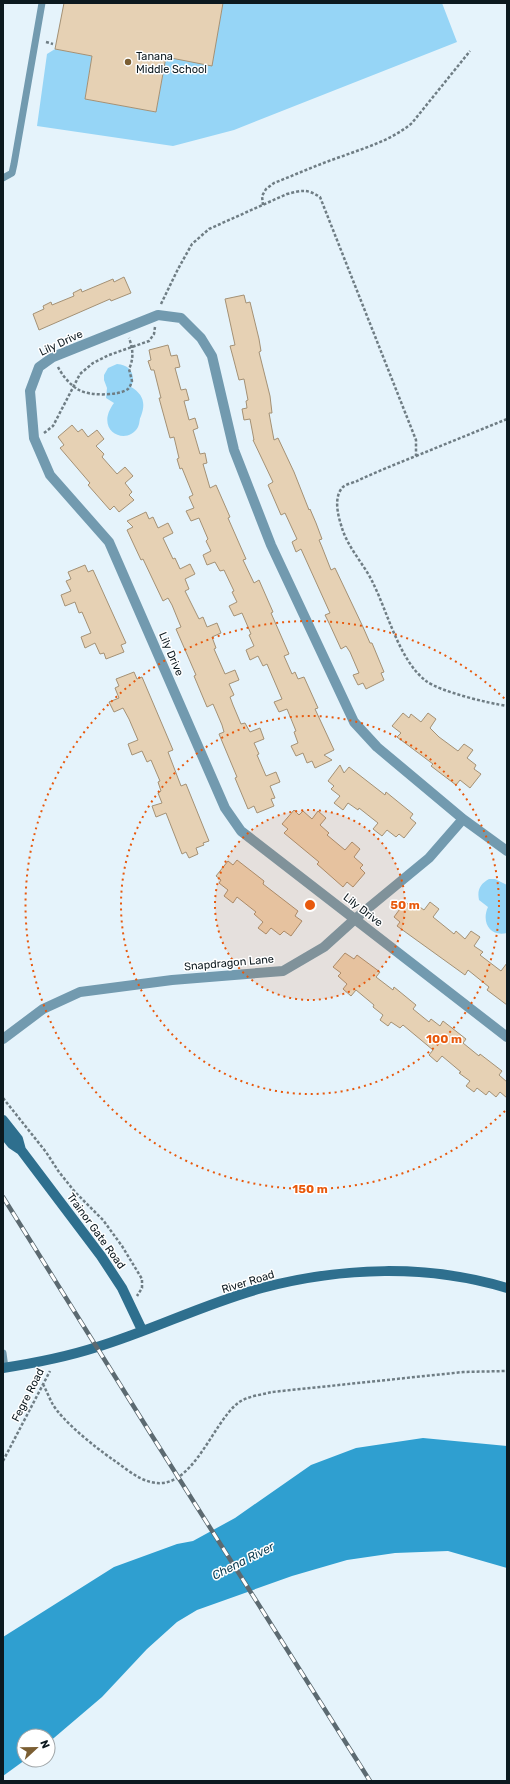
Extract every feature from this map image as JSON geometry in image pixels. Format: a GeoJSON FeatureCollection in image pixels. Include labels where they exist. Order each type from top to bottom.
{"type":"FeatureCollection","features":[{"type":"Feature","properties":{"kind":"main road","name":"Trainor Gate Road"},"geometry":{"type":"LineString","coordinates":[[3,1120],[18,1139],[21,1150]]}},
{"type":"Feature","properties":{"kind":"main road","name":"Trainor Gate Road"},"geometry":{"type":"LineString","coordinates":[[3,1133],[12,1144],[21,1150],[100,1256],[122,1288],[142,1330]]}},
{"type":"Feature","properties":{"kind":"main road","name":"River Road"},"geometry":{"type":"LineString","coordinates":[[4,1368],[56,1358],[98,1347],[262,1288],[346,1272],[397,1270],[450,1276],[507,1288]]}},
{"type":"Feature","properties":{"kind":"street","name":"Lily Drive"},"geometry":{"type":"LineString","coordinates":[[507,851],[463,819],[378,747],[354,722],[271,545],[234,450],[212,356],[201,338],[181,318],[158,315],[53,357],[40,367],[30,391],[34,438],[50,475],[109,542],[225,808],[241,831],[507,1037]]}},
{"type":"Feature","properties":{"kind":"street","name":"Snapdragon Lane"},"geometry":{"type":"LineString","coordinates":[[3,1039],[42,1009],[80,992],[172,980],[283,971],[324,947],[355,919],[429,858],[463,819]]}},
{"type":"Feature","properties":{"kind":"lane"},"geometry":{"type":"LineString","coordinates":[[3,178],[12,173],[42,3]]}},
{"type":"Feature","properties":{"kind":"lane"},"geometry":{"type":"LineString","coordinates":[[3,1353],[4,1368]]}},
{"type":"Feature","properties":{"kind":"path"},"geometry":{"type":"LineString","coordinates":[[46,42],[53,44]]}},
{"type":"Feature","properties":{"kind":"path"},"geometry":{"type":"LineString","coordinates":[[263,205],[262,196],[266,189],[274,183],[342,156],[376,145],[401,132],[412,123],[470,51]]}},
{"type":"Feature","properties":{"kind":"path"},"geometry":{"type":"LineString","coordinates":[[34,438],[53,426],[80,374],[93,363],[108,355],[149,341],[154,334],[162,300],[192,244],[209,229],[288,194],[301,190],[310,190],[320,197],[416,440],[416,456]]}},
{"type":"Feature","properties":{"kind":"path"},"geometry":{"type":"LineString","coordinates":[[53,357],[59,369],[80,391],[101,395],[122,392],[128,389],[132,381],[129,369],[133,359],[132,346],[126,328]]}},
{"type":"Feature","properties":{"kind":"path"},"geometry":{"type":"LineString","coordinates":[[507,419],[372,473],[343,487],[338,498],[338,510],[342,528],[351,548],[373,581],[399,641],[417,671],[427,681],[453,693],[507,706]]}},
{"type":"Feature","properties":{"kind":"path"},"geometry":{"type":"LineString","coordinates":[[3,1098],[46,1152],[59,1172],[103,1220],[137,1267],[142,1279],[142,1288],[131,1308]]}},
{"type":"Feature","properties":{"kind":"path","name":"Fegre Road"},"geometry":{"type":"LineString","coordinates":[[3,1461],[56,1358]]}},
{"type":"Feature","properties":{"kind":"path"},"geometry":{"type":"LineString","coordinates":[[43,1384],[53,1404],[78,1432],[108,1456],[140,1478],[152,1483],[166,1483],[184,1473],[197,1460],[226,1414],[244,1399],[280,1391],[463,1372],[507,1371]]}},
{"type":"Feature","properties":{"kind":"shaded area"},"geometry":{"type":"Polygon","coordinates":[[[223,3],[442,3],[457,42],[234,130],[173,146],[37,126],[47,54],[55,49],[92,56],[85,99],[156,112],[166,57],[212,65],[223,3]]]}},
{"type":"Feature","properties":{"kind":"shaded area"},"geometry":{"type":"Polygon","coordinates":[[[117,364],[126,366],[131,371],[133,378],[131,387],[141,396],[143,403],[138,427],[133,433],[127,436],[120,436],[114,433],[109,428],[107,421],[114,403],[106,398],[107,388],[104,375],[108,368],[117,364]]]}},
{"type":"Feature","properties":{"kind":"shaded area"},"geometry":{"type":"Polygon","coordinates":[[[489,879],[495,879],[507,885],[507,933],[496,933],[488,927],[486,923],[486,913],[488,907],[479,900],[478,893],[481,885],[489,879]]]}},
{"type":"Feature","properties":{"kind":"water","name":"Chena River"},"geometry":{"type":"Polygon","coordinates":[[[423,1438],[507,1446],[507,1568],[448,1551],[395,1553],[347,1560],[292,1576],[197,1610],[177,1622],[147,1649],[102,1697],[56,1736],[56,1728],[16,1728],[16,1767],[3,1776],[3,1637],[114,1567],[177,1544],[193,1541],[235,1518],[311,1465],[356,1448],[423,1438]]]}},
{"type":"Feature","properties":{"kind":"building","name":"Tanana Middle School"},"geometry":{"type":"Polygon","coordinates":[[[64,3],[223,3],[212,66],[166,57],[156,112],[85,99],[92,56],[55,49],[64,3]]]}},
{"type":"Feature","properties":{"kind":"building"},"geometry":{"type":"Polygon","coordinates":[[[124,277],[131,293],[111,301],[110,299],[39,330],[33,314],[44,309],[43,306],[51,302],[52,305],[74,296],[73,293],[81,289],[82,292],[113,279],[114,282],[124,277]]]}},
{"type":"Feature","properties":{"kind":"building"},"geometry":{"type":"Polygon","coordinates":[[[244,295],[246,303],[250,302],[259,339],[261,351],[259,352],[270,396],[272,413],[269,413],[274,440],[278,438],[316,523],[322,539],[319,540],[331,570],[335,568],[370,643],[372,643],[384,672],[381,673],[384,680],[366,689],[363,683],[358,685],[353,675],[359,673],[350,652],[346,646],[341,649],[325,615],[330,613],[301,549],[296,552],[292,542],[297,539],[285,513],[281,515],[268,485],[273,482],[253,440],[250,419],[244,420],[242,409],[247,408],[246,401],[248,400],[244,379],[239,380],[230,346],[235,345],[225,299],[244,295]]]}},
{"type":"Feature","properties":{"kind":"building"},"geometry":{"type":"Polygon","coordinates":[[[168,345],[171,356],[177,355],[180,367],[175,368],[181,390],[186,389],[189,400],[184,401],[189,420],[195,418],[198,428],[193,430],[200,454],[205,453],[207,463],[203,464],[210,488],[216,485],[230,517],[228,518],[246,559],[243,560],[254,583],[259,580],[273,612],[271,613],[289,654],[284,656],[292,674],[295,672],[298,679],[304,677],[318,708],[315,709],[334,750],[324,755],[332,760],[315,768],[312,761],[307,763],[303,753],[296,756],[291,746],[298,743],[294,732],[296,731],[287,709],[279,712],[274,702],[282,699],[267,664],[263,666],[258,656],[250,660],[246,650],[254,646],[249,635],[251,634],[242,613],[234,616],[229,606],[237,602],[232,592],[234,591],[224,570],[220,571],[215,562],[207,565],[203,555],[211,551],[206,541],[208,539],[199,518],[191,521],[186,511],[194,508],[189,497],[193,495],[182,468],[180,469],[174,437],[170,438],[159,398],[161,398],[154,370],[151,370],[148,361],[151,360],[149,350],[168,345]]]}},
{"type":"Feature","properties":{"kind":"building"},"geometry":{"type":"Polygon","coordinates":[[[72,425],[78,432],[82,429],[88,437],[97,430],[104,439],[96,446],[104,454],[102,457],[117,474],[125,467],[133,476],[125,483],[132,492],[129,495],[134,500],[119,512],[114,506],[110,510],[88,485],[90,483],[60,448],[64,445],[58,437],[72,425]]]}},
{"type":"Feature","properties":{"kind":"building"},"geometry":{"type":"Polygon","coordinates":[[[146,512],[149,519],[153,517],[158,528],[168,523],[173,533],[163,538],[173,559],[175,558],[180,569],[190,564],[195,574],[185,579],[189,589],[185,591],[199,619],[203,617],[207,627],[217,623],[221,633],[212,637],[216,648],[214,649],[225,674],[235,670],[239,680],[229,684],[234,695],[230,697],[233,705],[241,724],[245,723],[250,732],[260,728],[264,739],[254,743],[259,754],[257,755],[266,776],[276,772],[280,782],[270,786],[275,798],[271,799],[274,806],[257,813],[254,806],[248,809],[235,778],[237,777],[219,734],[224,732],[222,725],[213,704],[207,707],[194,676],[196,675],[176,629],[181,627],[172,605],[168,598],[163,601],[127,530],[133,527],[127,521],[146,512]]]}},
{"type":"Feature","properties":{"kind":"building"},"geometry":{"type":"Polygon","coordinates":[[[85,565],[88,572],[93,570],[126,643],[121,645],[124,652],[106,659],[104,653],[100,654],[95,643],[85,648],[81,637],[91,633],[82,612],[79,613],[75,602],[65,606],[61,595],[71,591],[66,581],[71,579],[68,572],[85,565]]]}},
{"type":"Feature","properties":{"kind":"building"},"geometry":{"type":"Polygon","coordinates":[[[134,672],[137,679],[142,677],[173,750],[168,752],[181,786],[186,784],[209,841],[196,848],[198,854],[189,858],[186,852],[182,854],[166,813],[156,817],[152,806],[162,803],[158,793],[161,791],[158,782],[160,781],[151,760],[147,762],[142,751],[132,755],[128,744],[138,740],[129,719],[123,708],[114,712],[109,702],[119,698],[115,688],[119,686],[116,679],[134,672]]]}},
{"type":"Feature","properties":{"kind":"building"},"geometry":{"type":"Polygon","coordinates":[[[403,713],[409,718],[411,714],[421,722],[428,713],[436,719],[430,728],[439,737],[458,751],[464,744],[473,750],[467,758],[476,765],[474,769],[481,774],[470,788],[460,780],[456,785],[431,766],[433,764],[397,737],[401,733],[392,726],[403,713]]]}},
{"type":"Feature","properties":{"kind":"building"},"geometry":{"type":"Polygon","coordinates":[[[340,765],[344,773],[349,767],[385,795],[386,792],[413,814],[410,818],[416,823],[404,838],[399,834],[396,837],[387,830],[382,836],[373,829],[378,823],[359,808],[358,810],[348,803],[343,810],[334,803],[340,796],[331,789],[334,786],[328,781],[340,765]]]}},
{"type":"Feature","properties":{"kind":"building"},"geometry":{"type":"Polygon","coordinates":[[[294,810],[299,815],[303,811],[312,819],[318,811],[326,818],[320,825],[329,833],[327,835],[345,850],[352,842],[360,849],[354,857],[363,865],[360,868],[365,873],[353,887],[347,882],[343,887],[317,864],[319,862],[284,833],[288,829],[282,824],[294,810]]]}},
{"type":"Feature","properties":{"kind":"building"},"geometry":{"type":"Polygon","coordinates":[[[237,860],[264,881],[263,884],[298,911],[295,916],[302,921],[291,936],[284,931],[280,935],[271,928],[266,934],[258,928],[263,922],[254,914],[256,912],[237,897],[233,903],[224,896],[228,890],[219,883],[221,880],[216,876],[228,861],[233,865],[237,860]]]}},
{"type":"Feature","properties":{"kind":"building"},"geometry":{"type":"Polygon","coordinates":[[[405,902],[412,907],[414,903],[424,910],[430,902],[439,909],[433,917],[454,934],[456,931],[465,939],[471,931],[480,937],[474,946],[483,952],[480,955],[501,971],[507,963],[507,1005],[487,990],[489,987],[468,970],[465,975],[397,926],[400,922],[394,917],[405,902]]]}},
{"type":"Feature","properties":{"kind":"building"},"geometry":{"type":"Polygon","coordinates":[[[345,953],[354,959],[357,955],[380,972],[376,977],[393,990],[394,987],[416,1005],[413,1009],[429,1022],[431,1019],[440,1026],[443,1021],[466,1039],[463,1043],[479,1056],[480,1054],[502,1071],[499,1075],[507,1082],[507,1098],[500,1092],[496,1097],[489,1091],[486,1095],[477,1088],[474,1092],[466,1086],[470,1081],[459,1073],[461,1072],[442,1056],[437,1062],[429,1055],[433,1050],[403,1025],[400,1028],[391,1022],[388,1026],[380,1020],[383,1015],[373,1007],[374,1005],[356,990],[351,996],[343,989],[347,984],[338,976],[341,973],[333,967],[345,953]]]}},
{"type":"Feature","properties":{"kind":"railway"},"geometry":{"type":"LineString","coordinates":[[3,1197],[370,1781]]}},
{"type":"Feature","properties":{"kind":"place","name":"Tanana Middle School"},"geometry":{"type":"Point","coordinates":[128,62]}}]}
